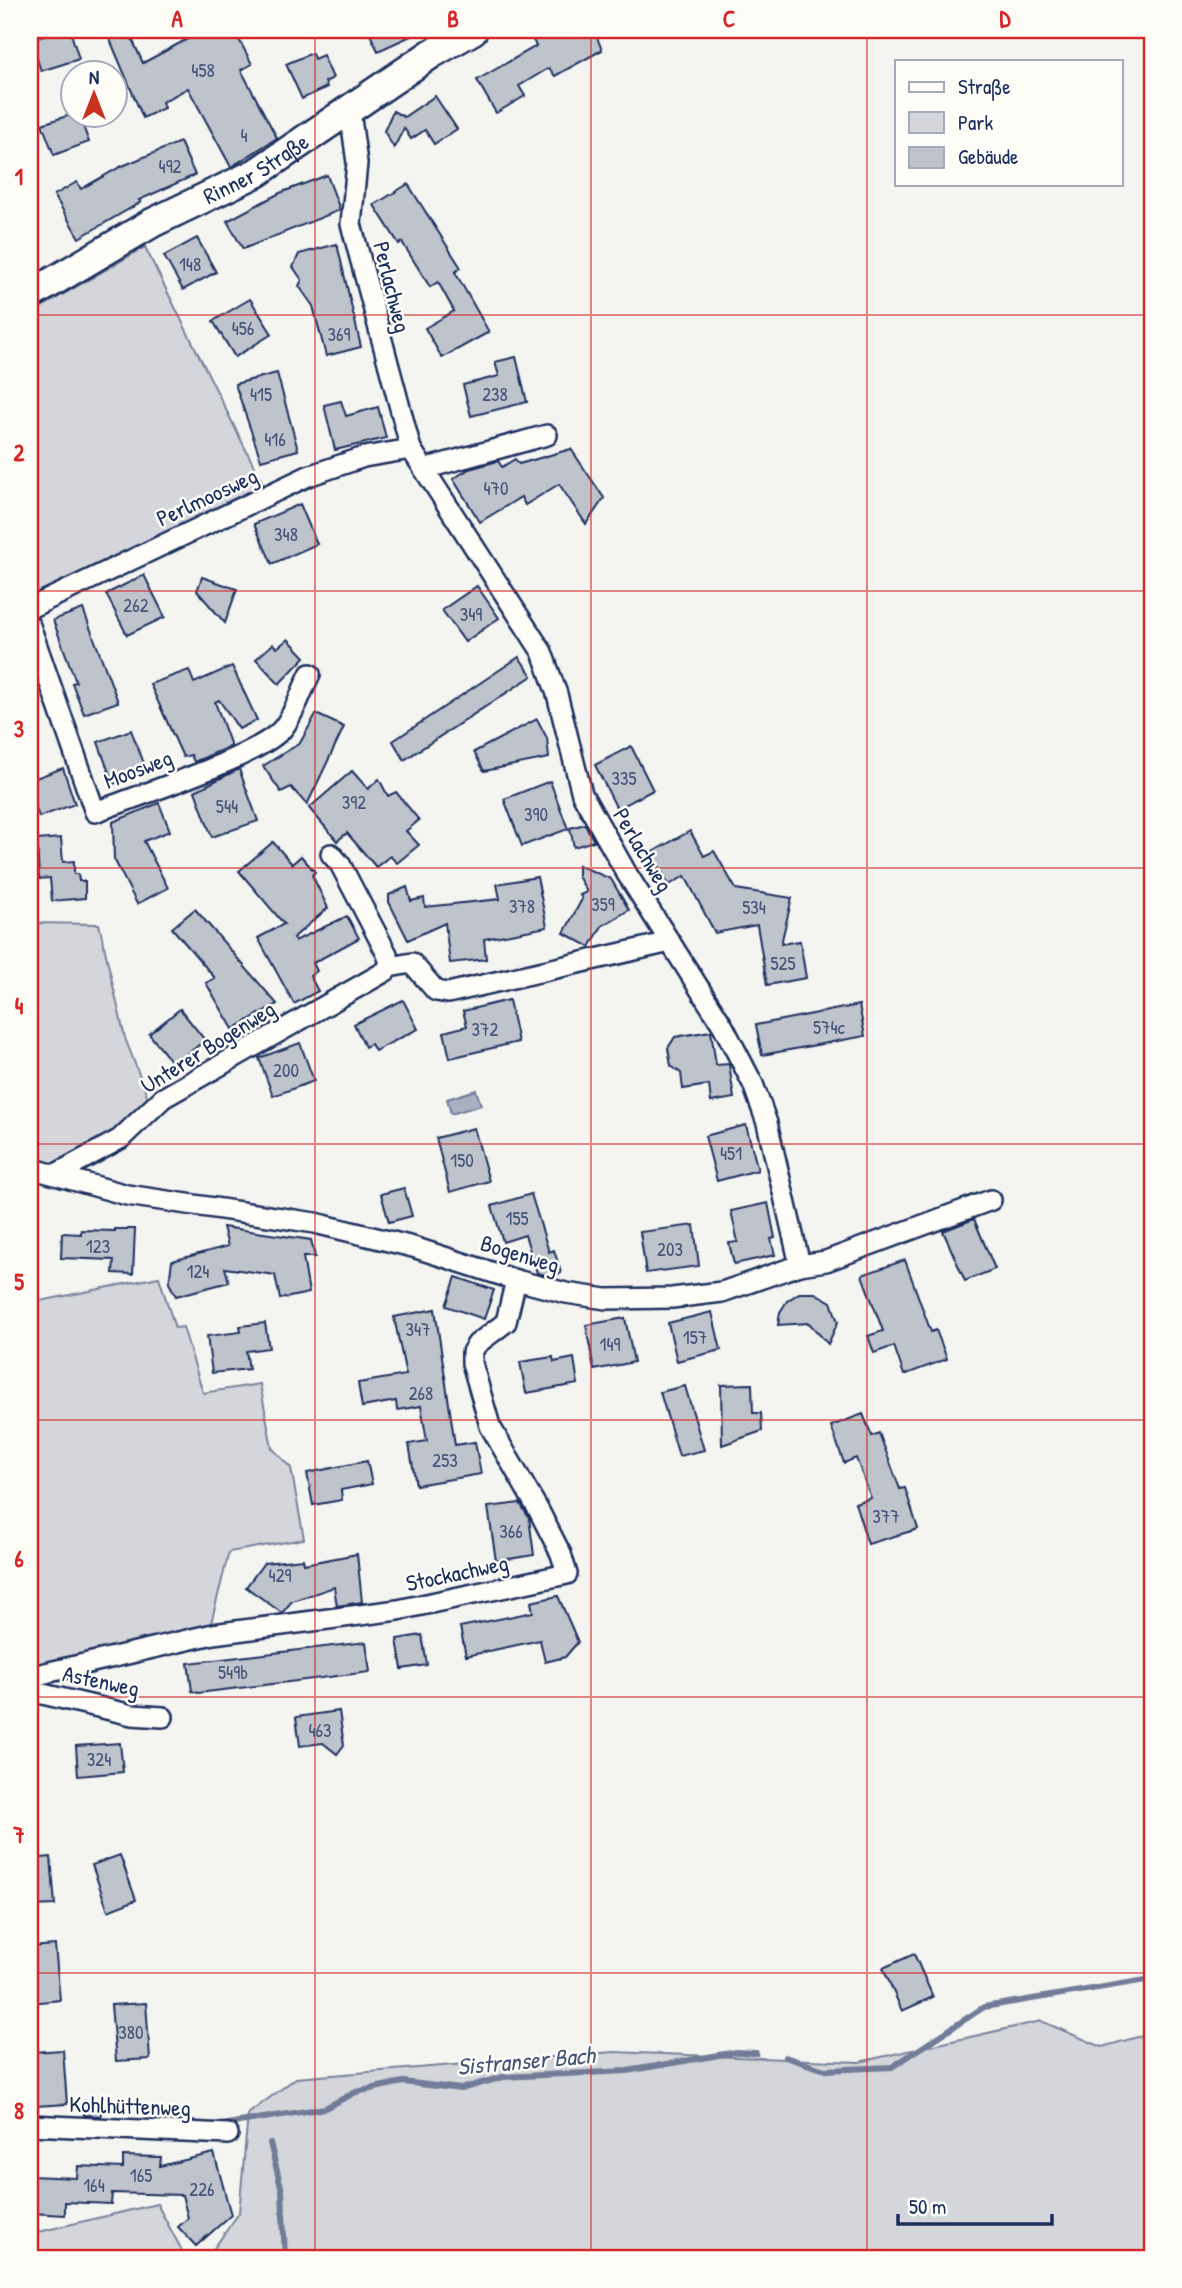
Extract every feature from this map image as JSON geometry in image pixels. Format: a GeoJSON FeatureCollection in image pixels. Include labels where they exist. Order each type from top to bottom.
{"type":"FeatureCollection","features":[{"type":"Feature","properties":{"kind":"main road","name":"Rinner Straße"},"geometry":{"type":"LineString","coordinates":[[30,295],[152,223],[256,173],[431,54],[473,30]]}},
{"type":"Feature","properties":{"kind":"street","name":"Perlachweg"},"geometry":{"type":"LineString","coordinates":[[350,111],[357,163],[351,224],[411,449],[542,652],[557,694],[582,794],[723,1026],[753,1084],[767,1123],[800,1265]]}},
{"type":"Feature","properties":{"kind":"street"},"geometry":{"type":"LineString","coordinates":[[424,469],[547,435]]}},
{"type":"Feature","properties":{"kind":"street","name":"Perlmoosweg"},"geometry":{"type":"LineString","coordinates":[[30,608],[308,476],[364,457],[411,449]]}},
{"type":"Feature","properties":{"kind":"street","name":"Moosweg"},"geometry":{"type":"LineString","coordinates":[[30,626],[95,812],[246,753],[272,738],[288,719],[310,674]]}},
{"type":"Feature","properties":{"kind":"street"},"geometry":{"type":"LineString","coordinates":[[331,854],[340,864],[387,954],[389,967],[412,963],[436,991],[448,993],[670,942]]}},
{"type":"Feature","properties":{"kind":"street","name":"Unterer Bogenweg"},"geometry":{"type":"LineString","coordinates":[[56,1174],[120,1139],[163,1098],[389,967]]}},
{"type":"Feature","properties":{"kind":"street","name":"Bogenweg"},"geometry":{"type":"LineString","coordinates":[[30,1168],[127,1195],[289,1217],[413,1247],[566,1293],[606,1299],[672,1298],[722,1292],[800,1265],[826,1261],[991,1199]]}},
{"type":"Feature","properties":{"kind":"street","name":"Stockachweg"},"geometry":{"type":"LineString","coordinates":[[30,1680],[41,1674],[213,1634],[397,1610],[567,1574],[561,1554],[539,1511],[490,1426],[472,1363],[472,1352],[477,1343],[506,1322],[516,1280]]}},
{"type":"Feature","properties":{"kind":"street","name":"Astenweg"},"geometry":{"type":"LineString","coordinates":[[30,1691],[132,1715],[163,1717]]}},
{"type":"Feature","properties":{"kind":"street","name":"Kohlhüttenweg"},"geometry":{"type":"LineString","coordinates":[[30,2125],[228,2134]]}},
{"type":"Feature","properties":{"kind":"green space"},"geometry":{"type":"Polygon","coordinates":[[[145,247],[265,488],[30,599],[30,314],[145,247]]]}},
{"type":"Feature","properties":{"kind":"green space"},"geometry":{"type":"Polygon","coordinates":[[[30,923],[99,924],[125,1038],[149,1100],[120,1133],[51,1164],[30,1160],[30,923]]]}},
{"type":"Feature","properties":{"kind":"green space"},"geometry":{"type":"Polygon","coordinates":[[[159,1277],[175,1328],[183,1327],[203,1393],[260,1384],[272,1448],[291,1468],[304,1539],[229,1552],[210,1627],[30,1673],[30,1303],[159,1277]]]}},
{"type":"Feature","properties":{"kind":"green space"},"geometry":{"type":"Polygon","coordinates":[[[1041,2021],[1102,2047],[1152,2033],[1152,2258],[207,2258],[239,2213],[248,2114],[296,2078],[614,2052],[859,2062],[1041,2021]]]}},
{"type":"Feature","properties":{"kind":"green space"},"geometry":{"type":"Polygon","coordinates":[[[157,2204],[186,2258],[30,2258],[30,2234],[157,2204]]]}},
{"type":"Feature","properties":{"kind":"water"},"geometry":{"type":"Polygon","coordinates":[[[476,1090],[481,1105],[451,1114],[447,1099],[476,1090]]]}},
{"type":"Feature","properties":{"kind":"building"},"geometry":{"type":"Polygon","coordinates":[[[70,30],[79,59],[60,60],[60,65],[41,71],[31,40],[70,30]]]}},
{"type":"Feature","properties":{"kind":"building"},"geometry":{"type":"Polygon","coordinates":[[[106,30],[128,30],[143,63],[204,30],[234,30],[252,64],[241,70],[277,138],[231,167],[188,88],[162,102],[164,108],[143,118],[130,87],[130,60],[119,60],[106,30]]]}},
{"type":"Feature","properties":{"kind":"building"},"geometry":{"type":"Polygon","coordinates":[[[368,30],[424,30],[378,51],[368,30]]]}},
{"type":"Feature","properties":{"kind":"building"},"geometry":{"type":"Polygon","coordinates":[[[547,30],[594,30],[602,50],[555,76],[549,68],[519,86],[525,96],[496,113],[477,80],[536,46],[532,38],[547,30]]]}},
{"type":"Feature","properties":{"kind":"building"},"geometry":{"type":"Polygon","coordinates":[[[312,53],[314,59],[323,55],[333,78],[325,82],[327,87],[302,99],[286,64],[312,53]]]}},
{"type":"Feature","properties":{"kind":"building"},"geometry":{"type":"Polygon","coordinates":[[[435,96],[457,129],[434,144],[425,130],[411,139],[404,128],[394,148],[384,131],[393,111],[404,117],[435,96]]]}},
{"type":"Feature","properties":{"kind":"building"},"geometry":{"type":"Polygon","coordinates":[[[60,118],[60,130],[84,130],[89,142],[54,155],[42,124],[60,118]]]}},
{"type":"Feature","properties":{"kind":"building"},"geometry":{"type":"Polygon","coordinates":[[[180,142],[195,175],[139,200],[141,202],[79,238],[54,195],[77,182],[81,189],[120,167],[180,142]]]}},
{"type":"Feature","properties":{"kind":"building"},"geometry":{"type":"Polygon","coordinates":[[[327,175],[340,210],[243,249],[227,221],[280,193],[327,175]]]}},
{"type":"Feature","properties":{"kind":"building"},"geometry":{"type":"Polygon","coordinates":[[[408,184],[461,268],[455,272],[489,332],[442,358],[425,328],[454,311],[438,282],[430,287],[402,242],[399,244],[374,205],[408,184]]]}},
{"type":"Feature","properties":{"kind":"building"},"geometry":{"type":"Polygon","coordinates":[[[197,238],[216,272],[183,290],[164,256],[197,238]]]}},
{"type":"Feature","properties":{"kind":"building"},"geometry":{"type":"Polygon","coordinates":[[[337,244],[361,347],[326,356],[313,306],[299,286],[302,280],[293,267],[299,254],[337,244]]]}},
{"type":"Feature","properties":{"kind":"building"},"geometry":{"type":"Polygon","coordinates":[[[250,299],[272,334],[235,357],[213,321],[250,299]]]}},
{"type":"Feature","properties":{"kind":"building"},"geometry":{"type":"Polygon","coordinates":[[[516,357],[527,402],[471,416],[463,385],[499,376],[495,362],[516,357]]]}},
{"type":"Feature","properties":{"kind":"building"},"geometry":{"type":"Polygon","coordinates":[[[277,373],[298,450],[261,460],[235,384],[277,373]]]}},
{"type":"Feature","properties":{"kind":"building"},"geometry":{"type":"Polygon","coordinates":[[[341,401],[346,416],[378,407],[386,438],[335,450],[324,405],[341,401]]]}},
{"type":"Feature","properties":{"kind":"building"},"geometry":{"type":"Polygon","coordinates":[[[571,449],[604,498],[586,524],[559,484],[525,505],[521,497],[480,522],[453,479],[469,469],[498,461],[502,467],[515,459],[519,464],[571,449]]]}},
{"type":"Feature","properties":{"kind":"building"},"geometry":{"type":"Polygon","coordinates":[[[300,504],[317,544],[272,564],[254,524],[300,504]]]}},
{"type":"Feature","properties":{"kind":"building"},"geometry":{"type":"Polygon","coordinates":[[[144,575],[165,617],[127,635],[106,594],[144,575]]]}},
{"type":"Feature","properties":{"kind":"building"},"geometry":{"type":"Polygon","coordinates":[[[202,577],[237,589],[225,623],[197,591],[202,577]]]}},
{"type":"Feature","properties":{"kind":"building"},"geometry":{"type":"Polygon","coordinates":[[[477,586],[499,618],[465,642],[442,610],[477,586]]]}},
{"type":"Feature","properties":{"kind":"building"},"geometry":{"type":"Polygon","coordinates":[[[83,609],[118,702],[84,714],[72,683],[76,682],[53,620],[83,609]]]}},
{"type":"Feature","properties":{"kind":"building"},"geometry":{"type":"Polygon","coordinates":[[[288,639],[305,657],[279,684],[256,659],[273,644],[277,648],[288,639]]]}},
{"type":"Feature","properties":{"kind":"building"},"geometry":{"type":"Polygon","coordinates":[[[519,657],[532,676],[404,760],[393,741],[519,657]]]}},
{"type":"Feature","properties":{"kind":"building"},"geometry":{"type":"Polygon","coordinates":[[[232,666],[257,720],[239,729],[219,700],[215,702],[231,746],[194,762],[191,755],[183,757],[150,684],[189,670],[194,683],[232,666]]]}},
{"type":"Feature","properties":{"kind":"building"},"geometry":{"type":"Polygon","coordinates":[[[316,714],[344,727],[307,805],[291,787],[281,792],[263,766],[300,743],[316,714]]]}},
{"type":"Feature","properties":{"kind":"building"},"geometry":{"type":"Polygon","coordinates":[[[537,719],[547,738],[549,758],[484,771],[474,752],[537,719]]]}},
{"type":"Feature","properties":{"kind":"building"},"geometry":{"type":"Polygon","coordinates":[[[131,730],[147,771],[113,784],[98,742],[131,730]]]}},
{"type":"Feature","properties":{"kind":"building"},"geometry":{"type":"Polygon","coordinates":[[[631,746],[653,790],[617,809],[595,765],[631,746]]]}},
{"type":"Feature","properties":{"kind":"building"},"geometry":{"type":"Polygon","coordinates":[[[63,768],[75,804],[39,817],[30,791],[30,780],[63,768]]]}},
{"type":"Feature","properties":{"kind":"building"},"geometry":{"type":"Polygon","coordinates":[[[239,769],[258,821],[212,837],[195,791],[239,769]]]}},
{"type":"Feature","properties":{"kind":"building"},"geometry":{"type":"Polygon","coordinates":[[[352,771],[368,789],[379,779],[388,796],[396,792],[419,820],[406,831],[419,845],[397,863],[390,856],[376,867],[347,833],[337,841],[309,808],[352,771]]]}},
{"type":"Feature","properties":{"kind":"building"},"geometry":{"type":"Polygon","coordinates":[[[550,781],[568,829],[522,846],[504,799],[550,781]]]}},
{"type":"Feature","properties":{"kind":"building"},"geometry":{"type":"Polygon","coordinates":[[[159,803],[170,831],[144,841],[168,888],[137,904],[114,859],[113,822],[159,803]]]}},
{"type":"Feature","properties":{"kind":"building"},"geometry":{"type":"Polygon","coordinates":[[[585,824],[594,841],[574,847],[570,828],[585,824]]]}},
{"type":"Feature","properties":{"kind":"building"},"geometry":{"type":"Polygon","coordinates":[[[690,831],[704,856],[714,851],[736,889],[792,898],[781,944],[800,941],[806,978],[767,985],[757,925],[715,933],[685,876],[669,885],[651,853],[690,831]]]}},
{"type":"Feature","properties":{"kind":"building"},"geometry":{"type":"Polygon","coordinates":[[[61,838],[63,862],[74,861],[74,874],[78,874],[79,881],[85,881],[85,898],[52,901],[50,878],[39,879],[37,840],[61,838]]]}},
{"type":"Feature","properties":{"kind":"building"},"geometry":{"type":"Polygon","coordinates":[[[273,842],[292,864],[301,856],[315,872],[312,875],[328,908],[293,938],[295,941],[347,916],[359,938],[313,963],[317,971],[310,976],[318,991],[294,1004],[258,938],[284,924],[239,871],[273,842]]]}},
{"type":"Feature","properties":{"kind":"building"},"geometry":{"type":"Polygon","coordinates":[[[578,865],[611,879],[629,910],[602,926],[590,947],[564,933],[582,899],[580,895],[587,892],[578,876],[578,865]]]}},
{"type":"Feature","properties":{"kind":"building"},"geometry":{"type":"Polygon","coordinates":[[[537,877],[547,927],[484,939],[486,959],[450,963],[445,923],[408,940],[389,902],[389,895],[407,887],[411,901],[424,898],[425,907],[500,899],[497,884],[537,877]]]}},
{"type":"Feature","properties":{"kind":"building"},"geometry":{"type":"Polygon","coordinates":[[[195,909],[277,1004],[233,1029],[206,983],[215,978],[172,928],[195,909]]]}},
{"type":"Feature","properties":{"kind":"building"},"geometry":{"type":"Polygon","coordinates":[[[403,1000],[418,1029],[375,1051],[371,1044],[365,1047],[354,1024],[403,1000]]]}},
{"type":"Feature","properties":{"kind":"building"},"geometry":{"type":"Polygon","coordinates":[[[509,1000],[518,1042],[450,1058],[444,1032],[467,1026],[463,1011],[509,1000]]]}},
{"type":"Feature","properties":{"kind":"building"},"geometry":{"type":"Polygon","coordinates":[[[859,1005],[865,1036],[762,1055],[756,1025],[859,1005]]]}},
{"type":"Feature","properties":{"kind":"building"},"geometry":{"type":"Polygon","coordinates":[[[180,1009],[205,1040],[174,1065],[149,1034],[180,1009]]]}},
{"type":"Feature","properties":{"kind":"building"},"geometry":{"type":"Polygon","coordinates":[[[711,1031],[716,1065],[729,1064],[734,1098],[711,1102],[709,1085],[683,1089],[681,1073],[671,1066],[668,1048],[675,1037],[711,1031]]]}},
{"type":"Feature","properties":{"kind":"building"},"geometry":{"type":"Polygon","coordinates":[[[300,1043],[314,1081],[273,1096],[259,1058],[300,1043]]]}},
{"type":"Feature","properties":{"kind":"building"},"geometry":{"type":"Polygon","coordinates":[[[746,1125],[758,1170],[717,1181],[705,1136],[746,1125]]]}},
{"type":"Feature","properties":{"kind":"building"},"geometry":{"type":"Polygon","coordinates":[[[474,1128],[489,1181],[450,1192],[436,1138],[474,1128]]]}},
{"type":"Feature","properties":{"kind":"building"},"geometry":{"type":"Polygon","coordinates":[[[404,1188],[412,1216],[389,1222],[381,1194],[404,1188]]]}},
{"type":"Feature","properties":{"kind":"building"},"geometry":{"type":"Polygon","coordinates":[[[531,1194],[549,1252],[554,1250],[561,1273],[550,1276],[537,1273],[525,1235],[503,1242],[492,1206],[531,1194]]]}},
{"type":"Feature","properties":{"kind":"building"},"geometry":{"type":"Polygon","coordinates":[[[768,1203],[775,1238],[771,1239],[775,1255],[734,1264],[729,1243],[738,1242],[731,1211],[768,1203]]]}},
{"type":"Feature","properties":{"kind":"building"},"geometry":{"type":"Polygon","coordinates":[[[974,1219],[995,1269],[965,1281],[943,1231],[974,1219]]]}},
{"type":"Feature","properties":{"kind":"building"},"geometry":{"type":"Polygon","coordinates":[[[694,1225],[699,1266],[646,1273],[640,1232],[694,1225]]]}},
{"type":"Feature","properties":{"kind":"building"},"geometry":{"type":"Polygon","coordinates":[[[223,1227],[311,1240],[315,1257],[303,1257],[309,1293],[280,1299],[275,1275],[225,1268],[229,1282],[176,1296],[169,1283],[172,1261],[228,1246],[223,1227]]]}},
{"type":"Feature","properties":{"kind":"building"},"geometry":{"type":"Polygon","coordinates":[[[135,1229],[133,1274],[113,1273],[114,1260],[61,1258],[62,1233],[81,1234],[81,1230],[135,1229]]]}},
{"type":"Feature","properties":{"kind":"building"},"geometry":{"type":"Polygon","coordinates":[[[905,1260],[931,1332],[936,1330],[947,1359],[904,1375],[894,1346],[874,1353],[868,1336],[883,1331],[862,1275],[905,1260]]]}},
{"type":"Feature","properties":{"kind":"building"},"geometry":{"type":"Polygon","coordinates":[[[456,1277],[494,1290],[484,1319],[446,1306],[456,1277]]]}},
{"type":"Feature","properties":{"kind":"building"},"geometry":{"type":"Polygon","coordinates":[[[799,1293],[815,1293],[831,1302],[838,1322],[828,1344],[809,1323],[778,1325],[780,1312],[787,1301],[799,1293]]]}},
{"type":"Feature","properties":{"kind":"building"},"geometry":{"type":"Polygon","coordinates":[[[435,1309],[455,1445],[475,1442],[481,1474],[416,1485],[409,1444],[427,1441],[421,1406],[397,1410],[396,1401],[362,1407],[358,1383],[406,1375],[394,1317],[435,1309]]]}},
{"type":"Feature","properties":{"kind":"building"},"geometry":{"type":"Polygon","coordinates":[[[712,1312],[721,1350],[677,1361],[668,1323],[712,1312]]]}},
{"type":"Feature","properties":{"kind":"building"},"geometry":{"type":"Polygon","coordinates":[[[625,1318],[634,1362],[594,1370],[586,1325],[625,1318]]]}},
{"type":"Feature","properties":{"kind":"building"},"geometry":{"type":"Polygon","coordinates":[[[265,1323],[269,1348],[246,1351],[249,1369],[212,1373],[207,1336],[241,1332],[240,1326],[265,1323]]]}},
{"type":"Feature","properties":{"kind":"building"},"geometry":{"type":"Polygon","coordinates":[[[553,1357],[554,1362],[574,1358],[578,1384],[526,1393],[520,1362],[553,1357]]]}},
{"type":"Feature","properties":{"kind":"building"},"geometry":{"type":"Polygon","coordinates":[[[752,1384],[753,1413],[761,1413],[762,1431],[722,1445],[721,1385],[752,1384]]]}},
{"type":"Feature","properties":{"kind":"building"},"geometry":{"type":"Polygon","coordinates":[[[685,1386],[704,1450],[679,1456],[660,1392],[685,1386]]]}},
{"type":"Feature","properties":{"kind":"building"},"geometry":{"type":"Polygon","coordinates":[[[863,1414],[872,1436],[879,1433],[900,1489],[905,1488],[918,1529],[868,1544],[855,1503],[871,1498],[856,1458],[844,1463],[831,1426],[863,1414]]]}},
{"type":"Feature","properties":{"kind":"building"},"geometry":{"type":"Polygon","coordinates":[[[367,1461],[372,1484],[341,1490],[342,1500],[313,1505],[307,1473],[367,1461]]]}},
{"type":"Feature","properties":{"kind":"building"},"geometry":{"type":"Polygon","coordinates":[[[520,1503],[529,1518],[534,1555],[496,1561],[488,1507],[520,1503]]]}},
{"type":"Feature","properties":{"kind":"building"},"geometry":{"type":"Polygon","coordinates":[[[357,1554],[362,1602],[337,1606],[334,1587],[292,1601],[282,1613],[246,1587],[264,1563],[303,1559],[304,1564],[357,1554]]]}},
{"type":"Feature","properties":{"kind":"building"},"geometry":{"type":"Polygon","coordinates":[[[558,1596],[578,1642],[565,1657],[545,1662],[540,1640],[466,1656],[460,1627],[533,1612],[531,1602],[558,1596]]]}},
{"type":"Feature","properties":{"kind":"building"},"geometry":{"type":"Polygon","coordinates":[[[422,1635],[427,1665],[402,1669],[397,1639],[422,1635]]]}},
{"type":"Feature","properties":{"kind":"building"},"geometry":{"type":"Polygon","coordinates":[[[366,1642],[370,1672],[198,1693],[192,1691],[188,1663],[366,1642]]]}},
{"type":"Feature","properties":{"kind":"building"},"geometry":{"type":"Polygon","coordinates":[[[339,1711],[344,1745],[337,1754],[323,1743],[300,1746],[296,1717],[339,1711]]]}},
{"type":"Feature","properties":{"kind":"building"},"geometry":{"type":"Polygon","coordinates":[[[120,1743],[123,1772],[78,1776],[76,1746],[120,1743]]]}},
{"type":"Feature","properties":{"kind":"building"},"geometry":{"type":"Polygon","coordinates":[[[120,1855],[136,1900],[108,1911],[92,1865],[120,1855]]]}},
{"type":"Feature","properties":{"kind":"building"},"geometry":{"type":"Polygon","coordinates":[[[51,1857],[55,1905],[30,1906],[30,1859],[51,1857]]]}},
{"type":"Feature","properties":{"kind":"building"},"geometry":{"type":"Polygon","coordinates":[[[55,1945],[60,2000],[30,2003],[30,1947],[55,1945]]]}},
{"type":"Feature","properties":{"kind":"building"},"geometry":{"type":"Polygon","coordinates":[[[914,1954],[933,1997],[902,2011],[883,1968],[914,1954]]]}},
{"type":"Feature","properties":{"kind":"building"},"geometry":{"type":"Polygon","coordinates":[[[146,2003],[150,2059],[116,2061],[111,2005],[146,2003]]]}},
{"type":"Feature","properties":{"kind":"building"},"geometry":{"type":"Polygon","coordinates":[[[63,2050],[67,2104],[36,2106],[32,2052],[63,2050]]]}},
{"type":"Feature","properties":{"kind":"building"},"geometry":{"type":"Polygon","coordinates":[[[101,2100],[101,2116],[84,2115],[84,2101],[101,2100]]]}},
{"type":"Feature","properties":{"kind":"building"},"geometry":{"type":"Polygon","coordinates":[[[214,2153],[231,2215],[196,2246],[178,2227],[188,2218],[182,2195],[112,2193],[111,2204],[65,2202],[65,2215],[30,2213],[30,2176],[77,2178],[78,2166],[123,2168],[123,2156],[161,2157],[160,2166],[214,2153]]]}},
{"type":"Feature","properties":{"kind":"waterway","name":"Sistranser Bach"},"geometry":{"type":"LineString","coordinates":[[785,2057],[825,2070],[892,2067],[984,2007],[1152,1979]]}},
{"type":"Feature","properties":{"kind":"waterway","name":"Sistranser Bach"},"geometry":{"type":"LineString","coordinates":[[227,2124],[325,2108],[356,2092],[403,2082],[461,2089],[503,2077],[627,2071],[736,2052],[756,2053]]}},
{"type":"Feature","properties":{"kind":"waterway","name":"Sistranser Bach"},"geometry":{"type":"LineString","coordinates":[[270,2143],[282,2191],[285,2258]]}}]}
